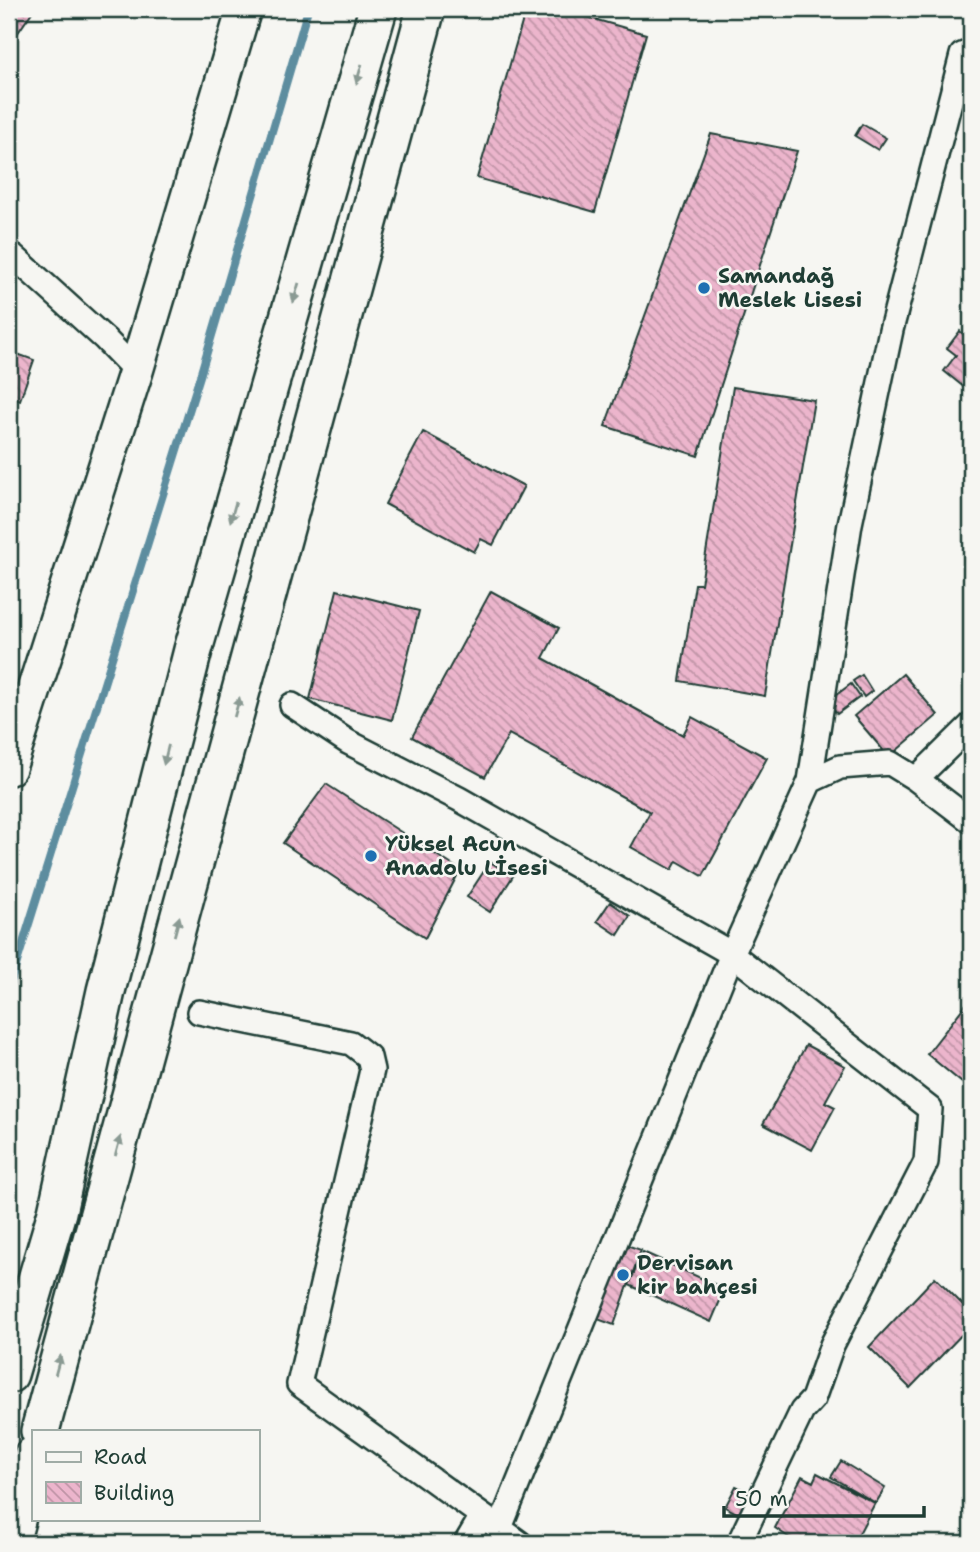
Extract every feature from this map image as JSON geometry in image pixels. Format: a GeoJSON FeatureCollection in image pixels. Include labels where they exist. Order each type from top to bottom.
{"type":"FeatureCollection","features":[{"type":"Feature","properties":{"kind":"main road"},"geometry":{"type":"LineString","coordinates":[[9,1374],[57,1212],[106,991],[193,650],[378,9]]}},
{"type":"Feature","properties":{"kind":"main road"},"geometry":{"type":"LineString","coordinates":[[40,1430],[426,9]]}},
{"type":"Feature","properties":{"kind":"main road"},"geometry":{"type":"LineString","coordinates":[[10,1543],[32,1461]]}},
{"type":"Feature","properties":{"kind":"street"},"geometry":{"type":"LineString","coordinates":[[9,768],[136,371],[244,9]]}},
{"type":"Feature","properties":{"kind":"street"},"geometry":{"type":"LineString","coordinates":[[466,1543],[491,1522],[732,954],[810,781],[850,524],[891,330],[962,55],[971,51]]}},
{"type":"Feature","properties":{"kind":"street"},"geometry":{"type":"LineString","coordinates":[[9,252],[136,371]]}},
{"type":"Feature","properties":{"kind":"street"},"geometry":{"type":"LineString","coordinates":[[292,705],[348,742],[459,799],[732,954],[930,1109],[926,1162],[832,1345],[813,1399],[802,1411],[739,1543]]}},
{"type":"Feature","properties":{"kind":"street"},"geometry":{"type":"LineString","coordinates":[[916,779],[971,725]]}},
{"type":"Feature","properties":{"kind":"street"},"geometry":{"type":"LineString","coordinates":[[810,781],[840,767],[890,763],[916,779],[971,821]]}},
{"type":"Feature","properties":{"kind":"street"},"geometry":{"type":"LineString","coordinates":[[199,1012],[351,1043],[369,1057],[372,1070],[299,1384],[520,1543]]}},
{"type":"Feature","properties":{"kind":"building"},"geometry":{"type":"Polygon","coordinates":[[[9,9],[34,9],[9,46],[9,9]]]}},
{"type":"Feature","properties":{"kind":"building"},"geometry":{"type":"Polygon","coordinates":[[[526,9],[559,9],[646,34],[595,212],[477,178],[526,9]]]}},
{"type":"Feature","properties":{"kind":"building"},"geometry":{"type":"Polygon","coordinates":[[[862,124],[886,138],[878,150],[855,136],[862,124]]]}},
{"type":"Feature","properties":{"kind":"building","name":"Samandağ Meslek Lisesi"},"geometry":{"type":"Polygon","coordinates":[[[711,134],[797,151],[698,456],[605,426],[711,134]]]}},
{"type":"Feature","properties":{"kind":"building"},"geometry":{"type":"Polygon","coordinates":[[[971,326],[971,393],[944,371],[956,355],[947,348],[960,331],[964,335],[971,326]]]}},
{"type":"Feature","properties":{"kind":"building"},"geometry":{"type":"Polygon","coordinates":[[[9,351],[34,360],[20,400],[9,396],[9,351]]]}},
{"type":"Feature","properties":{"kind":"building"},"geometry":{"type":"Polygon","coordinates":[[[733,387],[814,400],[765,696],[680,681],[695,584],[701,584],[733,387]]]}},
{"type":"Feature","properties":{"kind":"building"},"geometry":{"type":"Polygon","coordinates":[[[423,432],[524,486],[493,545],[481,539],[474,552],[385,504],[423,432]]]}},
{"type":"Feature","properties":{"kind":"building"},"geometry":{"type":"Polygon","coordinates":[[[337,590],[419,611],[392,720],[310,699],[337,590]]]}},
{"type":"Feature","properties":{"kind":"building"},"geometry":{"type":"Polygon","coordinates":[[[491,591],[559,628],[543,658],[683,735],[692,717],[767,758],[703,876],[677,861],[672,870],[631,847],[650,812],[509,734],[485,777],[412,737],[491,591]]]}},
{"type":"Feature","properties":{"kind":"building"},"geometry":{"type":"Polygon","coordinates":[[[903,674],[938,715],[889,757],[854,716],[903,674]]]}},
{"type":"Feature","properties":{"kind":"building"},"geometry":{"type":"Polygon","coordinates":[[[862,675],[872,691],[864,697],[853,681],[862,675]]]}},
{"type":"Feature","properties":{"kind":"building"},"geometry":{"type":"Polygon","coordinates":[[[851,684],[860,697],[837,714],[828,701],[851,684]]]}},
{"type":"Feature","properties":{"kind":"building","name":"Yüksel Acun Anadolu Lİsesi"},"geometry":{"type":"Polygon","coordinates":[[[326,784],[460,870],[425,938],[283,843],[326,784]]]}},
{"type":"Feature","properties":{"kind":"building"},"geometry":{"type":"Polygon","coordinates":[[[490,862],[513,876],[490,912],[467,897],[490,862]]]}},
{"type":"Feature","properties":{"kind":"building"},"geometry":{"type":"Polygon","coordinates":[[[610,902],[630,916],[618,935],[597,921],[610,902]]]}},
{"type":"Feature","properties":{"kind":"building"},"geometry":{"type":"Polygon","coordinates":[[[966,1004],[971,1008],[971,1082],[967,1087],[927,1054],[966,1004]]]}},
{"type":"Feature","properties":{"kind":"building"},"geometry":{"type":"Polygon","coordinates":[[[806,1045],[845,1066],[825,1102],[835,1107],[812,1150],[763,1124],[806,1045]]]}},
{"type":"Feature","properties":{"kind":"building"},"geometry":{"type":"Polygon","coordinates":[[[618,1242],[641,1250],[614,1325],[592,1317],[618,1242]]]}},
{"type":"Feature","properties":{"kind":"building"},"geometry":{"type":"Polygon","coordinates":[[[643,1252],[725,1289],[711,1322],[629,1285],[643,1252]]]}},
{"type":"Feature","properties":{"kind":"building"},"geometry":{"type":"Polygon","coordinates":[[[935,1277],[971,1313],[971,1325],[910,1388],[869,1347],[935,1277]]]}},
{"type":"Feature","properties":{"kind":"building"},"geometry":{"type":"Polygon","coordinates":[[[841,1461],[885,1488],[876,1503],[831,1477],[841,1461]]]}},
{"type":"Feature","properties":{"kind":"building"},"geometry":{"type":"Polygon","coordinates":[[[817,1473],[875,1503],[854,1543],[797,1543],[775,1528],[802,1476],[813,1482],[817,1473]]]}},
{"type":"Feature","properties":{"kind":"building"},"geometry":{"type":"Polygon","coordinates":[[[736,1486],[753,1495],[742,1516],[725,1507],[736,1486]]]}},
{"type":"Feature","properties":{"kind":"waterway"},"geometry":{"type":"LineString","coordinates":[[9,988],[200,376],[308,9]]}},
{"type":"Feature","properties":{"kind":"place","name":"Samandağ Meslek Lisesi"},"geometry":{"type":"Point","coordinates":[704,288]}},
{"type":"Feature","properties":{"kind":"place","name":"Yüksel Acun Anadolu Lİsesi"},"geometry":{"type":"Point","coordinates":[371,856]}},
{"type":"Feature","properties":{"kind":"place","name":"Dervisan kir bahçesi"},"geometry":{"type":"Point","coordinates":[623,1275]}}]}
